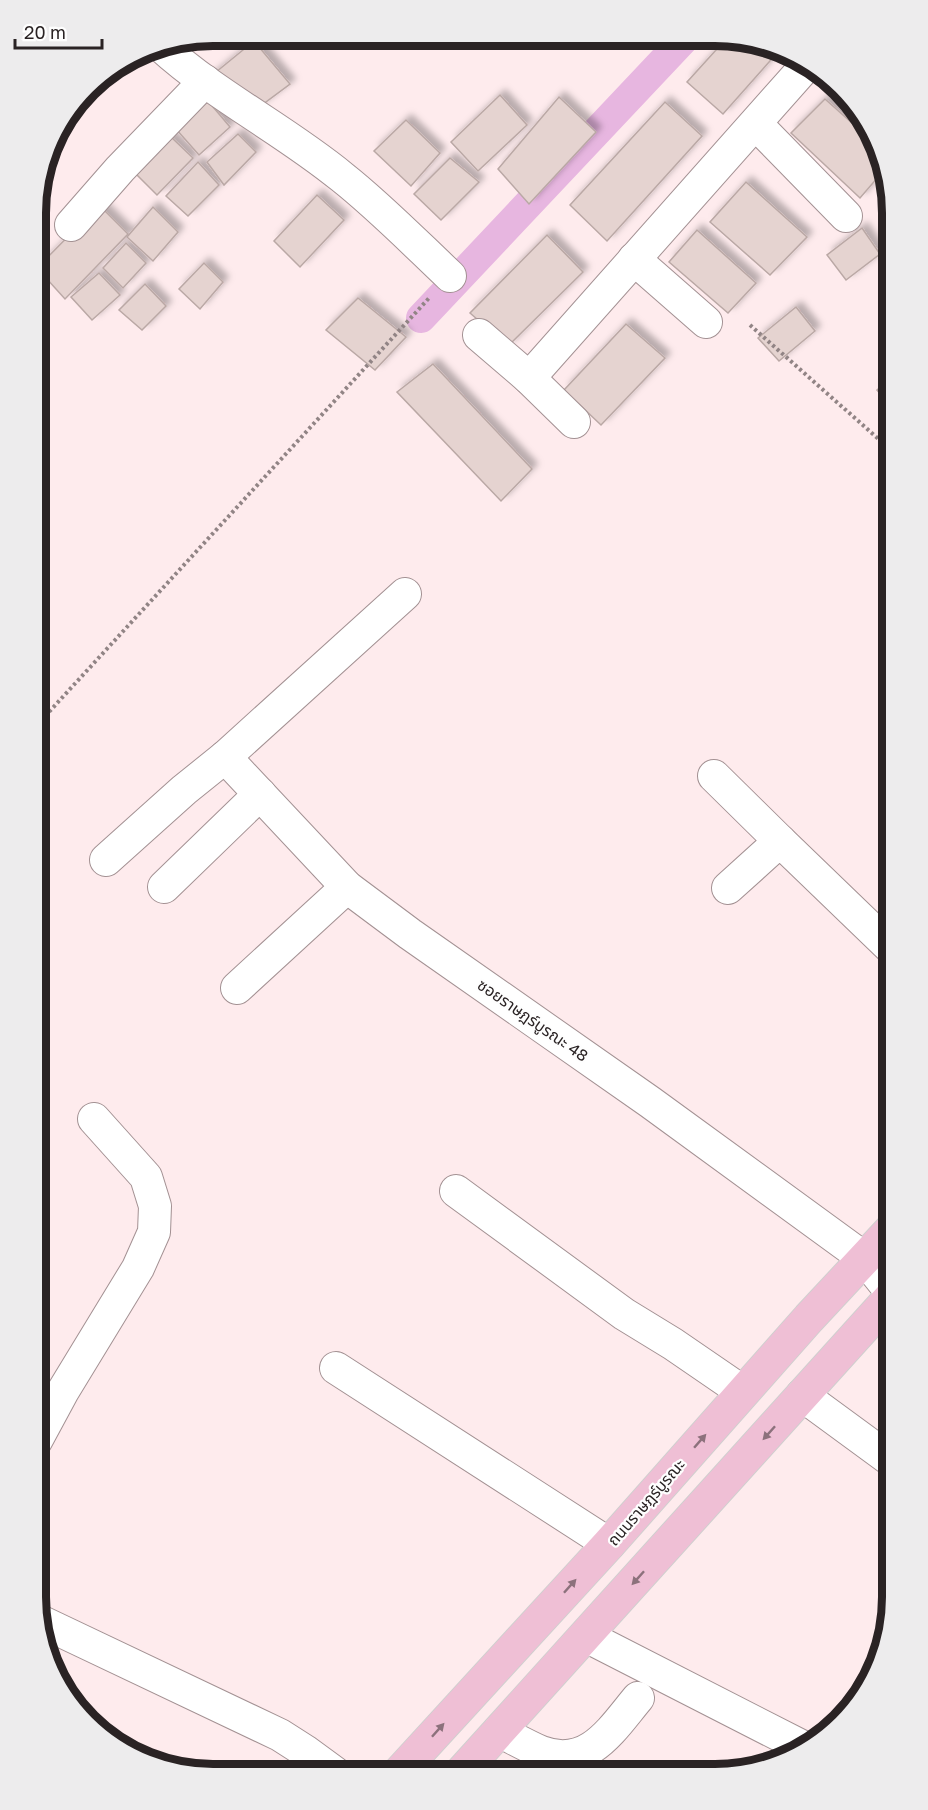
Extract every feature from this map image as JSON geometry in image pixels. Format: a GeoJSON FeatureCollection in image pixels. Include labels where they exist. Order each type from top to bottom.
{"type":"FeatureCollection","features":[{"type":"Feature","properties":{"kind":"main road","name":"ถนนราษฎร์บูรณะ"},"geometry":{"type":"LineString","coordinates":[[407,1764],[609,1544],[809,1318],[881,1240]]}},
{"type":"Feature","properties":{"kind":"main road"},"geometry":{"type":"LineString","coordinates":[[469,1764],[881,1306]]}},
{"type":"Feature","properties":{"kind":"main road"},"geometry":{"type":"LineString","coordinates":[[809,1318],[844,1349]]}},
{"type":"Feature","properties":{"kind":"street"},"geometry":{"type":"LineString","coordinates":[[169,53],[184,67],[342,177],[450,276]]}},
{"type":"Feature","properties":{"kind":"street"},"geometry":{"type":"LineString","coordinates":[[529,378],[802,72]]}},
{"type":"Feature","properties":{"kind":"street"},"geometry":{"type":"LineString","coordinates":[[71,225],[120,170],[206,81]]}},
{"type":"Feature","properties":{"kind":"street"},"geometry":{"type":"LineString","coordinates":[[756,124],[846,216]]}},
{"type":"Feature","properties":{"kind":"street"},"geometry":{"type":"LineString","coordinates":[[634,259],[706,322]]}},
{"type":"Feature","properties":{"kind":"street"},"geometry":{"type":"LineString","coordinates":[[480,335],[574,422]]}},
{"type":"Feature","properties":{"kind":"street"},"geometry":{"type":"LineString","coordinates":[[106,860],[184,790],[225,757],[405,594]]}},
{"type":"Feature","properties":{"kind":"street","name":"ซอยราษฎร์บูรณะ 48"},"geometry":{"type":"LineString","coordinates":[[225,757],[347,887],[410,934],[650,1102],[864,1258],[881,1280]]}},
{"type":"Feature","properties":{"kind":"street"},"geometry":{"type":"LineString","coordinates":[[714,776],[881,939]]}},
{"type":"Feature","properties":{"kind":"street"},"geometry":{"type":"LineString","coordinates":[[164,887],[260,794]]}},
{"type":"Feature","properties":{"kind":"street"},"geometry":{"type":"LineString","coordinates":[[728,888],[780,841]]}},
{"type":"Feature","properties":{"kind":"street"},"geometry":{"type":"LineString","coordinates":[[237,988],[347,887]]}},
{"type":"Feature","properties":{"kind":"street"},"geometry":{"type":"LineString","coordinates":[[46,1422],[138,1268],[154,1232],[155,1206],[146,1177],[94,1119]]}},
{"type":"Feature","properties":{"kind":"street"},"geometry":{"type":"LineString","coordinates":[[456,1191],[624,1314],[743,1392]]}},
{"type":"Feature","properties":{"kind":"street"},"geometry":{"type":"LineString","coordinates":[[336,1368],[609,1544]]}},
{"type":"Feature","properties":{"kind":"street"},"geometry":{"type":"LineString","coordinates":[[802,1395],[881,1453]]}},
{"type":"Feature","properties":{"kind":"street"},"geometry":{"type":"LineString","coordinates":[[50,1626],[280,1735],[323,1764]]}},
{"type":"Feature","properties":{"kind":"street"},"geometry":{"type":"LineString","coordinates":[[586,1636],[794,1742]]}},
{"type":"Feature","properties":{"kind":"street"},"geometry":{"type":"LineString","coordinates":[[499,1731],[543,1753],[563,1756],[580,1755],[603,1740],[638,1698]]}},
{"type":"Feature","properties":{"kind":"path"},"geometry":{"type":"LineString","coordinates":[[46,715],[450,276]]}},
{"type":"Feature","properties":{"kind":"path"},"geometry":{"type":"LineString","coordinates":[[750,325],[882,442]]}},
{"type":"Feature","properties":{"kind":"building"},"geometry":{"type":"Polygon","coordinates":[[[719,46],[747,50],[773,57],[723,114],[687,82],[719,46]]]}},
{"type":"Feature","properties":{"kind":"building"},"geometry":{"type":"Polygon","coordinates":[[[247,47],[259,47],[290,84],[243,119],[205,81],[247,47]]]}},
{"type":"Feature","properties":{"kind":"building"},"geometry":{"type":"Polygon","coordinates":[[[500,95],[527,125],[478,171],[451,142],[500,95]]]}},
{"type":"Feature","properties":{"kind":"building"},"geometry":{"type":"Polygon","coordinates":[[[559,97],[596,132],[529,204],[498,169],[559,97]]]}},
{"type":"Feature","properties":{"kind":"building"},"geometry":{"type":"Polygon","coordinates":[[[825,99],[857,127],[873,160],[877,178],[860,198],[791,133],[825,99]]]}},
{"type":"Feature","properties":{"kind":"building"},"geometry":{"type":"Polygon","coordinates":[[[208,101],[230,127],[199,155],[176,129],[208,101]]]}},
{"type":"Feature","properties":{"kind":"building"},"geometry":{"type":"Polygon","coordinates":[[[665,102],[702,136],[607,241],[570,205],[665,102]]]}},
{"type":"Feature","properties":{"kind":"building"},"geometry":{"type":"Polygon","coordinates":[[[406,120],[440,153],[411,186],[374,151],[406,120]]]}},
{"type":"Feature","properties":{"kind":"building"},"geometry":{"type":"Polygon","coordinates":[[[238,134],[256,152],[224,185],[207,162],[238,134]]]}},
{"type":"Feature","properties":{"kind":"building"},"geometry":{"type":"Polygon","coordinates":[[[170,136],[193,158],[157,195],[134,172],[170,136]]]}},
{"type":"Feature","properties":{"kind":"building"},"geometry":{"type":"Polygon","coordinates":[[[450,158],[479,182],[441,220],[414,194],[450,158]]]}},
{"type":"Feature","properties":{"kind":"building"},"geometry":{"type":"Polygon","coordinates":[[[198,162],[219,185],[188,216],[166,196],[198,162]]]}},
{"type":"Feature","properties":{"kind":"building"},"geometry":{"type":"Polygon","coordinates":[[[746,182],[807,237],[770,275],[710,222],[746,182]]]}},
{"type":"Feature","properties":{"kind":"building"},"geometry":{"type":"Polygon","coordinates":[[[317,195],[344,220],[300,267],[274,241],[317,195]]]}},
{"type":"Feature","properties":{"kind":"building"},"geometry":{"type":"Polygon","coordinates":[[[99,205],[128,234],[65,299],[46,278],[46,259],[99,205]]]}},
{"type":"Feature","properties":{"kind":"building"},"geometry":{"type":"Polygon","coordinates":[[[153,207],[178,232],[153,261],[127,237],[153,207]]]}},
{"type":"Feature","properties":{"kind":"building"},"geometry":{"type":"Polygon","coordinates":[[[862,228],[880,254],[846,280],[827,255],[862,228]]]}},
{"type":"Feature","properties":{"kind":"building"},"geometry":{"type":"Polygon","coordinates":[[[697,230],[756,283],[728,313],[669,262],[697,230]]]}},
{"type":"Feature","properties":{"kind":"building"},"geometry":{"type":"Polygon","coordinates":[[[547,235],[583,272],[508,346],[470,313],[547,235]]]}},
{"type":"Feature","properties":{"kind":"building"},"geometry":{"type":"Polygon","coordinates":[[[126,243],[146,263],[123,288],[103,268],[126,243]]]}},
{"type":"Feature","properties":{"kind":"building"},"geometry":{"type":"Polygon","coordinates":[[[204,263],[223,282],[200,309],[179,289],[204,263]]]}},
{"type":"Feature","properties":{"kind":"building"},"geometry":{"type":"Polygon","coordinates":[[[99,273],[120,295],[92,320],[71,297],[99,273]]]}},
{"type":"Feature","properties":{"kind":"building"},"geometry":{"type":"Polygon","coordinates":[[[145,284],[166,306],[142,330],[119,310],[145,284]]]}},
{"type":"Feature","properties":{"kind":"building"},"geometry":{"type":"Polygon","coordinates":[[[358,298],[406,337],[375,370],[326,330],[358,298]]]}},
{"type":"Feature","properties":{"kind":"building"},"geometry":{"type":"Polygon","coordinates":[[[796,307],[815,331],[779,361],[758,338],[796,307]]]}},
{"type":"Feature","properties":{"kind":"building"},"geometry":{"type":"Polygon","coordinates":[[[626,324],[665,358],[601,425],[564,390],[626,324]]]}},
{"type":"Feature","properties":{"kind":"building"},"geometry":{"type":"Polygon","coordinates":[[[433,364],[532,469],[501,501],[397,392],[433,364]]]}},
{"type":"Feature","properties":{"kind":"building"},"geometry":{"type":"Polygon","coordinates":[[[882,385],[882,396],[877,390],[882,385]]]}},
{"type":"Feature","properties":{"kind":"waterway"},"geometry":{"type":"LineString","coordinates":[[421,318],[677,46]]}}]}
